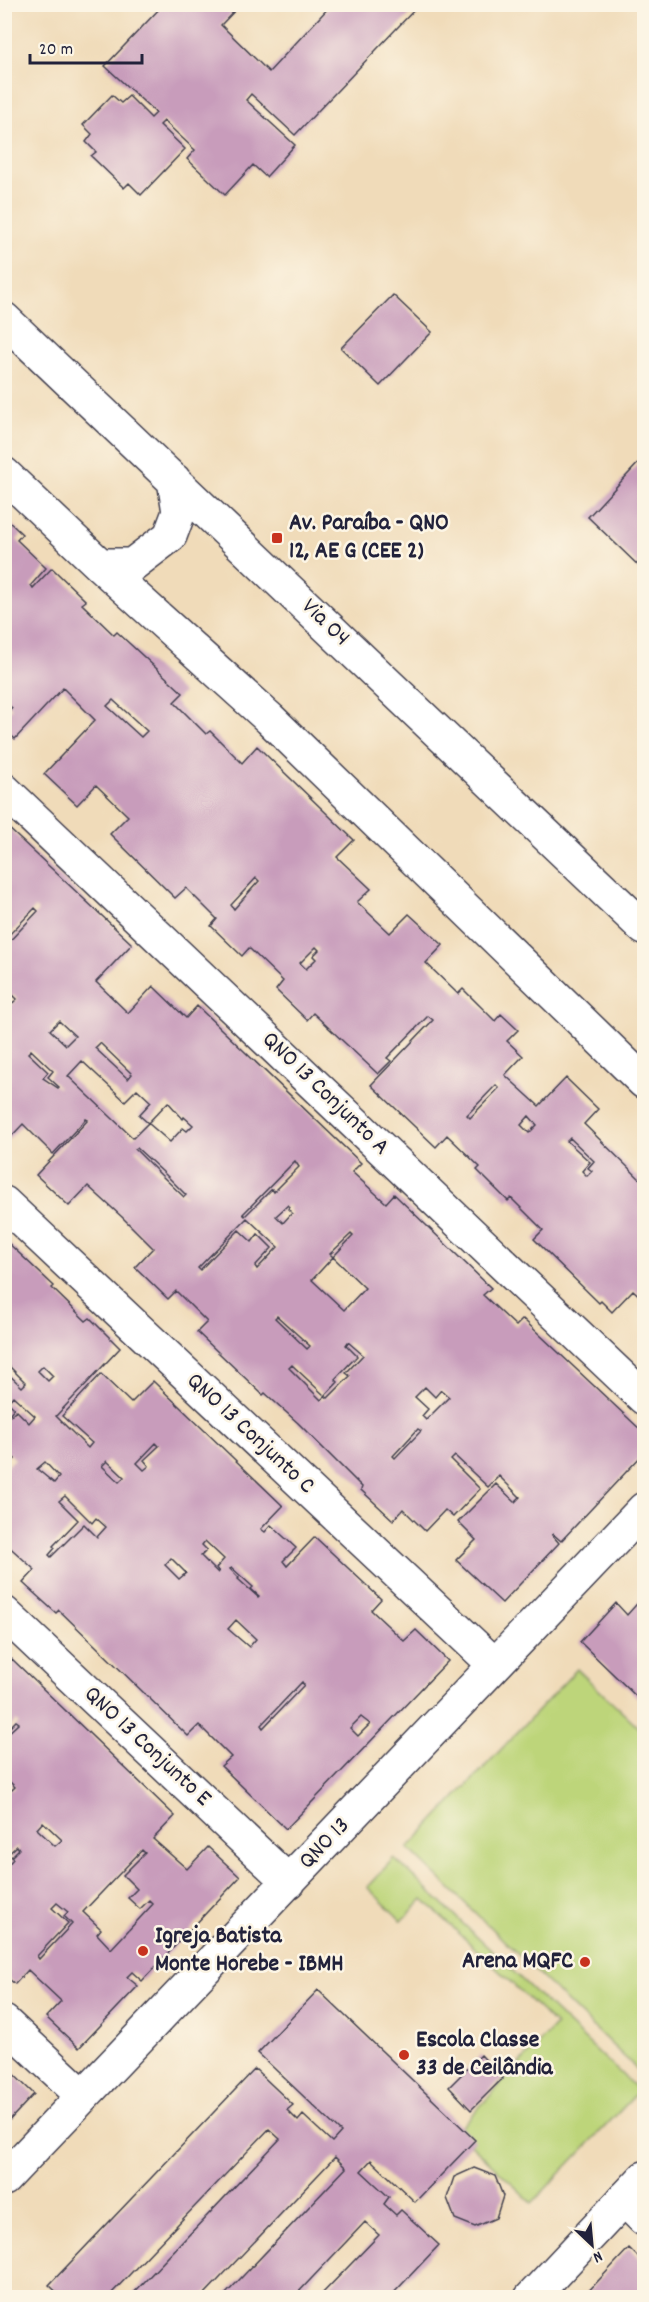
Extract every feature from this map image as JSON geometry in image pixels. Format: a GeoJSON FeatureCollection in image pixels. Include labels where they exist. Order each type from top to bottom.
{"type":"FeatureCollection","features":[{"type":"Feature","properties":{"kind":"street","name":"Via O4"},"geometry":{"type":"LineString","coordinates":[[4,320],[645,928]]}},
{"type":"Feature","properties":{"kind":"street"},"geometry":{"type":"LineString","coordinates":[[4,474],[100,565],[270,719],[645,1082]]}},
{"type":"Feature","properties":{"kind":"street"},"geometry":{"type":"LineString","coordinates":[[100,565],[132,565],[170,536],[179,512],[174,480]]}},
{"type":"Feature","properties":{"kind":"street","name":"QNO 13 Conjunto A"},"geometry":{"type":"LineString","coordinates":[[4,790],[645,1398]]}},
{"type":"Feature","properties":{"kind":"street","name":"QNO 13 Conjunto C"},"geometry":{"type":"LineString","coordinates":[[4,1203],[495,1665]]}},
{"type":"Feature","properties":{"kind":"street","name":"QNO 13"},"geometry":{"type":"LineString","coordinates":[[4,2179],[645,1509]]}},
{"type":"Feature","properties":{"kind":"street","name":"QNO 13 Conjunto E"},"geometry":{"type":"LineString","coordinates":[[4,1613],[289,1882]]}},
{"type":"Feature","properties":{"kind":"street"},"geometry":{"type":"LineString","coordinates":[[4,2022],[83,2096]]}},
{"type":"Feature","properties":{"kind":"street"},"geometry":{"type":"LineString","coordinates":[[531,2298],[638,2199]]}},
{"type":"Feature","properties":{"kind":"green space","name":"Arena MQFC"},"geometry":{"type":"Polygon","coordinates":[[[577,1669],[644,1733],[644,2076],[408,1848],[577,1669]]]}},
{"type":"Feature","properties":{"kind":"green space"},"geometry":{"type":"Polygon","coordinates":[[[394,1858],[639,2091],[532,2203],[457,2131],[556,2025],[423,1899],[402,1921],[367,1887],[394,1858]]]}},
{"type":"Feature","properties":{"kind":"building"},"geometry":{"type":"Polygon","coordinates":[[[164,4],[241,4],[221,25],[269,72],[332,4],[418,6],[295,135],[251,94],[246,100],[295,145],[266,177],[253,165],[225,195],[187,159],[195,150],[164,121],[160,125],[185,149],[141,195],[129,183],[124,188],[91,156],[96,152],[86,142],[92,134],[83,125],[112,95],[121,103],[129,96],[151,118],[156,113],[105,66],[164,4]]]}},
{"type":"Feature","properties":{"kind":"building"},"geometry":{"type":"Polygon","coordinates":[[[393,295],[432,332],[380,386],[341,348],[393,295]]]}},
{"type":"Feature","properties":{"kind":"building"},"geometry":{"type":"Polygon","coordinates":[[[644,457],[644,571],[588,517],[644,457]]]}},
{"type":"Feature","properties":{"kind":"building"},"geometry":{"type":"Polygon","coordinates":[[[4,517],[22,534],[17,540],[46,568],[31,585],[33,588],[52,568],[86,601],[82,604],[114,635],[117,632],[183,693],[174,702],[206,734],[210,731],[242,763],[257,746],[354,840],[337,857],[371,889],[357,902],[390,933],[409,914],[443,945],[426,963],[458,994],[463,989],[495,1021],[501,1014],[518,1030],[507,1041],[523,1056],[505,1075],[539,1106],[566,1078],[598,1109],[584,1124],[644,1183],[644,1300],[633,1290],[612,1312],[601,1301],[599,1303],[534,1239],[543,1230],[511,1198],[508,1201],[477,1170],[480,1167],[447,1135],[436,1147],[371,1085],[433,1020],[428,1016],[387,1058],[391,1061],[378,1074],[313,1013],[307,1020],[276,990],[283,981],[249,948],[242,956],[211,926],[217,919],[186,888],[175,898],[110,834],[128,816],[96,785],[77,805],[44,774],[95,720],[63,688],[15,739],[4,729],[4,715],[12,708],[4,701],[4,517]],[[113,700],[107,706],[141,737],[147,731],[113,700]],[[256,878],[231,905],[234,909],[259,881],[256,878]],[[316,947],[300,963],[306,969],[316,959],[313,956],[319,950],[316,947]],[[496,1085],[467,1115],[470,1118],[499,1088],[496,1085]],[[529,1116],[521,1125],[529,1133],[537,1125],[529,1116]],[[570,1138],[567,1141],[590,1162],[582,1171],[587,1176],[592,1171],[588,1168],[594,1161],[570,1138]]]}},
{"type":"Feature","properties":{"kind":"building"},"geometry":{"type":"Polygon","coordinates":[[[4,824],[132,944],[96,982],[128,1013],[153,986],[186,1018],[197,1006],[361,1163],[352,1172],[386,1203],[394,1194],[491,1288],[483,1295],[516,1326],[523,1319],[644,1433],[644,1453],[561,1541],[552,1535],[559,1543],[502,1603],[456,1560],[476,1540],[458,1522],[496,1484],[515,1502],[520,1497],[499,1476],[488,1487],[455,1456],[451,1460],[480,1489],[453,1517],[445,1510],[425,1531],[403,1509],[393,1520],[361,1490],[362,1487],[298,1423],[265,1393],[263,1395],[197,1332],[207,1322],[176,1291],[168,1299],[135,1267],[153,1248],[122,1217],[88,1186],[69,1206],[36,1175],[88,1120],[86,1119],[53,1154],[23,1124],[4,1144],[4,1011],[17,999],[13,995],[4,1004],[4,947],[38,911],[35,908],[6,938],[4,936],[4,824]],[[59,1021],[50,1030],[66,1045],[75,1036],[59,1021]],[[100,1043],[95,1048],[128,1079],[132,1074],[100,1043]],[[31,1050],[28,1053],[48,1072],[43,1078],[59,1087],[48,1077],[53,1071],[31,1050]],[[82,1061],[68,1076],[133,1138],[148,1123],[139,1115],[151,1102],[137,1089],[125,1101],[82,1061]],[[168,1102],[148,1123],[170,1142],[183,1128],[187,1131],[193,1125],[184,1117],[183,1119],[168,1102]],[[137,1148],[135,1149],[161,1175],[184,1197],[186,1195],[164,1173],[137,1148]],[[295,1161],[243,1214],[245,1216],[272,1189],[274,1192],[299,1167],[295,1161]],[[288,1205],[276,1216],[283,1223],[292,1213],[288,1205]],[[247,1218],[198,1268],[200,1270],[239,1230],[252,1242],[258,1234],[272,1248],[255,1266],[257,1269],[278,1247],[247,1218]],[[351,1234],[330,1254],[333,1257],[353,1236],[351,1234]],[[333,1257],[312,1280],[344,1310],[365,1288],[333,1257]],[[277,1316],[275,1318],[307,1349],[310,1346],[277,1316]],[[348,1342],[346,1345],[357,1356],[335,1379],[338,1382],[325,1396],[328,1398],[350,1376],[346,1373],[363,1355],[348,1342]],[[292,1365],[289,1368],[321,1400],[325,1396],[292,1365]],[[425,1387],[415,1397],[428,1409],[422,1416],[426,1420],[449,1397],[441,1390],[435,1397],[425,1387]],[[418,1429],[393,1456],[395,1458],[421,1431],[418,1429]]]}},
{"type":"Feature","properties":{"kind":"building"},"geometry":{"type":"Polygon","coordinates":[[[4,1239],[54,1286],[52,1288],[86,1321],[90,1318],[120,1348],[56,1416],[88,1448],[92,1443],[62,1416],[101,1374],[131,1403],[153,1381],[283,1506],[261,1529],[265,1532],[271,1525],[296,1548],[283,1561],[287,1566],[315,1537],[381,1599],[371,1610],[404,1641],[416,1630],[448,1661],[286,1829],[221,1766],[231,1757],[199,1725],[188,1736],[59,1610],[56,1613],[23,1583],[35,1570],[4,1542],[4,1469],[15,1459],[9,1453],[4,1458],[4,1406],[8,1402],[4,1399],[4,1370],[22,1387],[26,1383],[4,1361],[4,1239]],[[43,1366],[38,1371],[48,1381],[53,1376],[43,1366]],[[13,1396],[8,1402],[14,1408],[11,1415],[16,1410],[29,1423],[35,1416],[13,1396]],[[156,1443],[137,1463],[144,1470],[149,1466],[144,1460],[159,1446],[156,1443]],[[107,1461],[102,1466],[119,1482],[124,1477],[107,1461]],[[45,1462],[37,1469],[54,1483],[59,1477],[45,1462]],[[65,1496],[59,1501],[78,1520],[53,1546],[55,1548],[49,1555],[51,1557],[84,1524],[97,1537],[106,1527],[96,1518],[92,1523],[65,1496]],[[205,1541],[202,1545],[207,1550],[201,1556],[219,1572],[216,1568],[224,1559],[205,1541]],[[171,1558],[165,1565],[179,1579],[186,1573],[171,1558]],[[232,1568],[230,1569],[238,1579],[259,1596],[251,1589],[253,1587],[232,1568]],[[236,1620],[228,1629],[249,1647],[256,1639],[236,1620]],[[302,1682],[261,1725],[263,1728],[304,1685],[302,1682]],[[361,1717],[350,1728],[358,1736],[370,1724],[361,1717]]]}},
{"type":"Feature","properties":{"kind":"building"},"geometry":{"type":"Polygon","coordinates":[[[644,1596],[644,1697],[641,1701],[580,1642],[616,1603],[627,1615],[644,1596]]]}},
{"type":"Feature","properties":{"kind":"building"},"geometry":{"type":"Polygon","coordinates":[[[12,1659],[175,1816],[153,1839],[187,1869],[208,1847],[240,1877],[142,1981],[132,1972],[127,1977],[138,1986],[79,2048],[46,2017],[61,2001],[28,1970],[15,1984],[4,1975],[4,1869],[19,1849],[17,1846],[4,1858],[4,1783],[12,1790],[15,1787],[4,1776],[4,1737],[19,1723],[16,1721],[4,1733],[4,1667],[12,1659]],[[43,1822],[37,1829],[55,1846],[62,1840],[43,1822]],[[142,1850],[83,1912],[101,1929],[97,1934],[111,1949],[153,1904],[149,1900],[140,1909],[128,1898],[137,1889],[123,1875],[145,1853],[142,1850]],[[57,1903],[52,1908],[68,1923],[37,1956],[39,1959],[72,1924],[64,1916],[68,1912],[57,1903]]]}},
{"type":"Feature","properties":{"kind":"building"},"geometry":{"type":"Polygon","coordinates":[[[318,1990],[475,2140],[415,2202],[371,2160],[361,2171],[389,2197],[384,2204],[396,2215],[401,2210],[439,2245],[389,2298],[318,2298],[379,2235],[365,2222],[293,2298],[222,2298],[346,2168],[335,2157],[201,2298],[129,2298],[280,2139],[269,2129],[110,2295],[113,2298],[63,2298],[49,2285],[255,2069],[293,2105],[287,2110],[298,2121],[303,2115],[332,2142],[341,2132],[258,2053],[318,1990]]]}},
{"type":"Feature","properties":{"kind":"building"},"geometry":{"type":"Polygon","coordinates":[[[481,2055],[503,2078],[471,2110],[449,2087],[481,2055]]]}},
{"type":"Feature","properties":{"kind":"building"},"geometry":{"type":"Polygon","coordinates":[[[4,2065],[34,2094],[4,2126],[4,2065]]]}},
{"type":"Feature","properties":{"kind":"building"},"geometry":{"type":"Polygon","coordinates":[[[474,2168],[495,2176],[503,2196],[496,2218],[475,2227],[455,2219],[447,2198],[454,2177],[474,2168]]]}},
{"type":"Feature","properties":{"kind":"building"},"geometry":{"type":"Polygon","coordinates":[[[629,2248],[644,2263],[644,2298],[582,2298],[629,2248]]]}},
{"type":"Feature","properties":{"kind":"place","name":"Av. Paraíba - QNO 12, AE G (CEE 2)"},"geometry":{"type":"Point","coordinates":[277,538]}},
{"type":"Feature","properties":{"kind":"place","name":"Igreja Batista Monte Horebe - IBMH"},"geometry":{"type":"Point","coordinates":[143,1951]}},
{"type":"Feature","properties":{"kind":"place","name":"Arena MQFC"},"geometry":{"type":"Point","coordinates":[585,1962]}},
{"type":"Feature","properties":{"kind":"place","name":"Escola Classe 33 de Ceilândia"},"geometry":{"type":"Point","coordinates":[404,2055]}}]}
